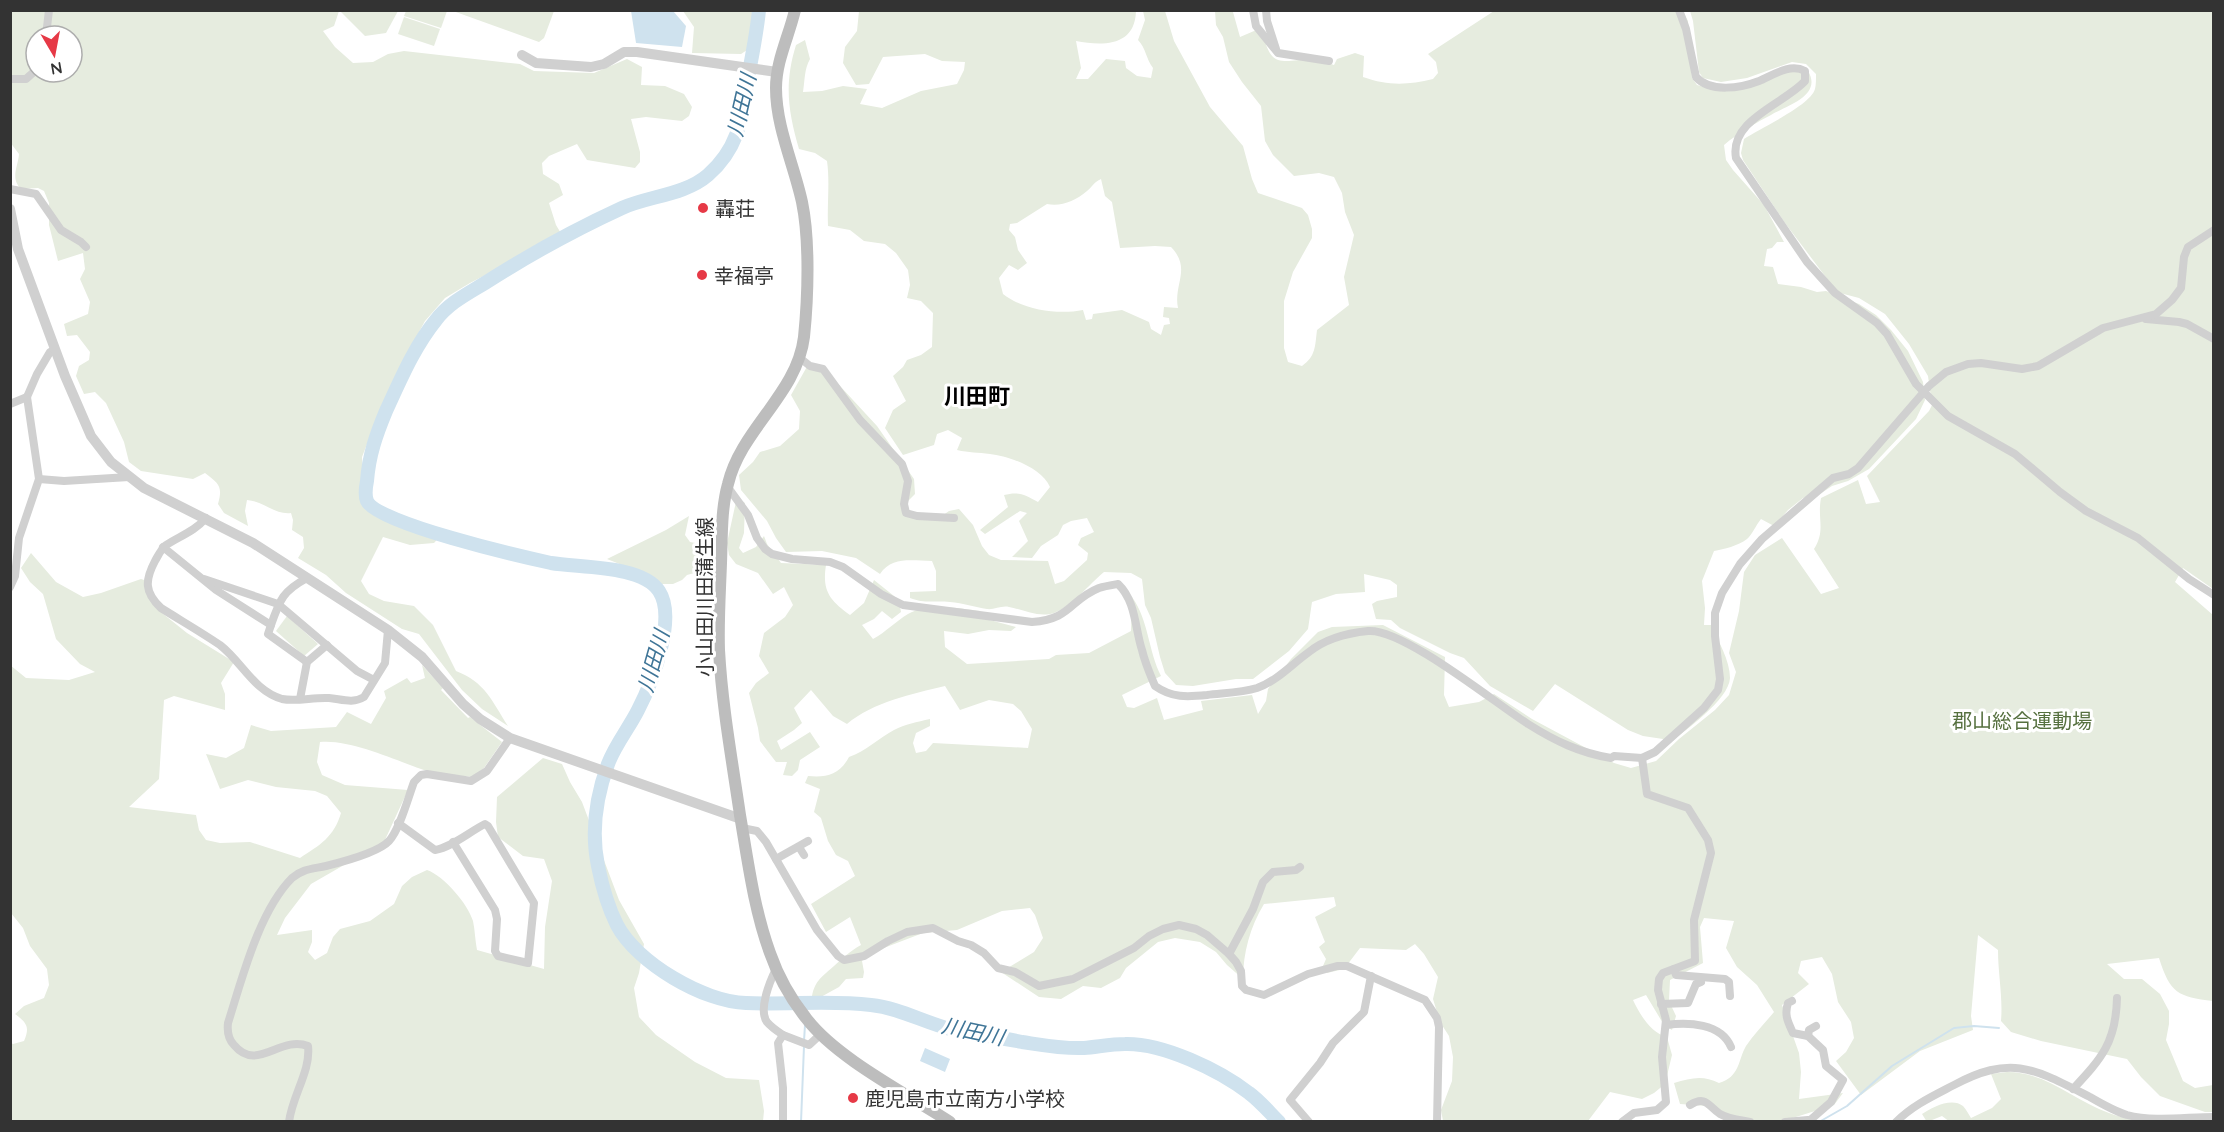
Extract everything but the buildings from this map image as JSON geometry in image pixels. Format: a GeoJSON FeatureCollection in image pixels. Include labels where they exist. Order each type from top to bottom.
{"type":"FeatureCollection","features":[{"type":"Feature","properties":{"kind":"main road","name":"小山田川田蒲生線"},"geometry":{"type":"LineString","coordinates":[[795,10],[773,72],[779,115],[801,201],[806,231],[805,319],[800,358],[786,386],[741,449],[727,486],[723,513],[719,649],[726,718],[754,897],[776,969],[787,989],[807,1020],[845,1055],[951,1122]]}},
{"type":"Feature","properties":{"kind":"street"},"geometry":{"type":"LineString","coordinates":[[1253,10],[1256,26],[1278,53],[1329,61]]}},
{"type":"Feature","properties":{"kind":"street"},"geometry":{"type":"LineString","coordinates":[[1266,10],[1266,21],[1278,53]]}},
{"type":"Feature","properties":{"kind":"street"},"geometry":{"type":"LineString","coordinates":[[1679,10],[1686,28],[1696,77],[1701,83],[1727,87],[1756,82],[1784,70],[1799,68],[1805,70],[1805,81],[1798,89],[1745,127],[1734,149],[1736,158],[1807,262],[1834,294],[1877,323],[1887,334],[1916,384],[1948,416],[2015,454],[2086,511],[2138,538],[2189,579],[2214,595]]}},
{"type":"Feature","properties":{"kind":"street"},"geometry":{"type":"LineString","coordinates":[[522,55],[536,63],[591,67],[604,64],[624,52],[637,52],[773,72]]}},
{"type":"Feature","properties":{"kind":"street"},"geometry":{"type":"LineString","coordinates":[[10,189],[36,194],[61,230],[86,247]]}},
{"type":"Feature","properties":{"kind":"street"},"geometry":{"type":"LineString","coordinates":[[10,209],[18,249],[82,419],[91,436],[111,462],[129,477],[162,497],[253,543],[388,630],[422,657],[472,712],[510,738],[742,823],[757,831],[766,842],[817,930],[844,960],[864,956],[907,932],[933,928],[958,942],[971,945],[984,953],[998,968],[1015,972],[1039,986],[1074,980],[1134,948],[1149,936],[1179,925],[1196,929],[1207,935],[1236,962],[1241,971],[1242,986],[1246,990],[1264,995],[1301,977],[1337,966],[1347,966],[1425,1000],[1437,1018],[1439,1027],[1437,1122]]}},
{"type":"Feature","properties":{"kind":"street"},"geometry":{"type":"LineString","coordinates":[[727,486],[748,515],[757,538],[771,555],[836,564],[881,594],[903,605],[1032,622],[1049,621],[1067,612],[1101,587],[1118,584],[1127,594],[1132,607],[1141,650],[1155,686],[1174,696],[1188,697],[1256,688],[1280,675],[1323,642],[1369,631],[1383,632],[1399,638],[1530,725],[1565,745],[1595,756],[1642,758],[1655,752],[1704,708],[1718,690],[1720,679],[1715,613],[1722,593],[1740,564],[1762,539],[1833,478],[1849,474],[1858,468],[1924,392],[1946,372],[1968,364],[1981,363],[2022,369],[2038,366],[2103,328],[2156,314],[2172,300],[2181,288],[2184,257],[2188,247],[2214,230]]}},
{"type":"Feature","properties":{"kind":"street"},"geometry":{"type":"LineString","coordinates":[[2140,319],[2187,324],[2214,339]]}},
{"type":"Feature","properties":{"kind":"street"},"geometry":{"type":"LineString","coordinates":[[10,587],[15,576],[19,538],[39,479],[27,397],[45,359],[50,352],[56,350]]}},
{"type":"Feature","properties":{"kind":"street"},"geometry":{"type":"LineString","coordinates":[[800,358],[810,366],[823,369],[860,420],[902,464],[908,481],[904,504],[906,513],[954,518]]}},
{"type":"Feature","properties":{"kind":"street"},"geometry":{"type":"LineString","coordinates":[[10,404],[27,397]]}},
{"type":"Feature","properties":{"kind":"street"},"geometry":{"type":"LineString","coordinates":[[39,479],[64,481],[129,477]]}},
{"type":"Feature","properties":{"kind":"street"},"geometry":{"type":"LineString","coordinates":[[206,518],[199,527],[163,547],[147,576],[148,590],[153,601],[161,608],[221,646],[253,681],[270,693],[288,700],[324,697],[353,702],[359,700],[364,697],[385,663],[388,630]]}},
{"type":"Feature","properties":{"kind":"street"},"geometry":{"type":"LineString","coordinates":[[163,547],[216,590],[271,625]]}},
{"type":"Feature","properties":{"kind":"street"},"geometry":{"type":"LineString","coordinates":[[307,578],[290,587],[278,604],[268,634],[307,662]]}},
{"type":"Feature","properties":{"kind":"street"},"geometry":{"type":"LineString","coordinates":[[204,579],[278,604],[357,671],[374,680]]}},
{"type":"Feature","properties":{"kind":"street"},"geometry":{"type":"LineString","coordinates":[[300,699],[307,662],[327,645]]}},
{"type":"Feature","properties":{"kind":"street"},"geometry":{"type":"LineString","coordinates":[[289,1122],[290,1106],[310,1058],[308,1046],[299,1042],[292,1043],[268,1053],[253,1056],[238,1050],[231,1042],[227,1032],[244,971],[270,909],[280,892],[294,877],[307,869],[324,866],[380,848],[390,840],[414,782],[421,776],[428,774],[471,781],[487,771],[510,738]]}},
{"type":"Feature","properties":{"kind":"street"},"geometry":{"type":"LineString","coordinates":[[1622,1122],[1634,1113],[1657,1110],[1666,1102],[1662,1057],[1666,1025],[1658,990],[1659,979],[1663,973],[1695,961],[1694,920],[1711,853],[1708,840],[1688,808],[1647,794],[1642,758]]}},
{"type":"Feature","properties":{"kind":"street"},"geometry":{"type":"LineString","coordinates":[[398,823],[435,850],[442,849],[453,842],[485,824],[488,826],[534,903],[528,963],[498,956],[495,951],[497,919],[495,910],[453,842]]}},
{"type":"Feature","properties":{"kind":"street"},"geometry":{"type":"LineString","coordinates":[[776,859],[808,841]]}},
{"type":"Feature","properties":{"kind":"street"},"geometry":{"type":"LineString","coordinates":[[799,847],[804,855]]}},
{"type":"Feature","properties":{"kind":"street"},"geometry":{"type":"LineString","coordinates":[[1228,954],[1253,909],[1263,882],[1274,872],[1296,870],[1300,867]]}},
{"type":"Feature","properties":{"kind":"street"},"geometry":{"type":"LineString","coordinates":[[776,969],[767,989],[765,1021],[783,1035],[809,1045],[821,1034]]}},
{"type":"Feature","properties":{"kind":"street"},"geometry":{"type":"LineString","coordinates":[[1674,969],[1676,975],[1725,979],[1729,982],[1730,996]]}},
{"type":"Feature","properties":{"kind":"street"},"geometry":{"type":"LineString","coordinates":[[1309,1122],[1290,1100],[1333,1043],[1364,1012],[1371,976]]}},
{"type":"Feature","properties":{"kind":"street"},"geometry":{"type":"LineString","coordinates":[[1661,1004],[1688,1003],[1696,984],[1701,982]]}},
{"type":"Feature","properties":{"kind":"street"},"geometry":{"type":"LineString","coordinates":[[2073,1089],[2102,1056],[2116,1020],[2117,998]]}},
{"type":"Feature","properties":{"kind":"street"},"geometry":{"type":"LineString","coordinates":[[1785,1122],[1808,1121],[1831,1102],[1843,1080],[1826,1065],[1823,1050],[1808,1036],[1793,1033],[1785,1010],[1788,1003],[1792,1001]]}},
{"type":"Feature","properties":{"kind":"street"},"geometry":{"type":"LineString","coordinates":[[1666,1025],[1675,1023],[1711,1027],[1722,1034],[1731,1047]]}},
{"type":"Feature","properties":{"kind":"street"},"geometry":{"type":"LineString","coordinates":[[1808,1036],[1809,1030],[1816,1026]]}},
{"type":"Feature","properties":{"kind":"street"},"geometry":{"type":"LineString","coordinates":[[783,1035],[778,1043],[783,1088],[783,1122]]}},
{"type":"Feature","properties":{"kind":"street"},"geometry":{"type":"LineString","coordinates":[[1896,1122],[1925,1099],[1976,1073],[2004,1067],[2023,1068],[2127,1115],[2147,1118],[2214,1117]]}},
{"type":"Feature","properties":{"kind":"street"},"geometry":{"type":"LineString","coordinates":[[1690,1105],[1702,1101],[1730,1118],[1750,1122]]}},
{"type":"Feature","properties":{"kind":"green space"},"geometry":{"type":"Polygon","coordinates":[[[10,11],[339,11],[334,26],[323,31],[335,47],[353,63],[373,62],[388,54],[404,51],[520,64],[534,71],[594,73],[627,59],[642,67],[641,85],[665,86],[684,94],[692,107],[689,116],[682,121],[646,117],[631,119],[640,152],[640,162],[635,168],[587,160],[577,144],[549,156],[542,163],[543,174],[559,184],[563,195],[549,203],[562,235],[445,298],[425,321],[414,341],[404,386],[374,426],[362,457],[364,490],[374,510],[385,520],[446,530],[434,543],[410,545],[383,537],[361,581],[369,594],[384,601],[414,606],[433,625],[456,671],[466,675],[481,687],[508,726],[482,709],[462,690],[419,634],[402,629],[346,593],[326,575],[298,558],[304,548],[303,537],[292,530],[291,513],[280,512],[247,500],[245,511],[248,526],[224,513],[218,504],[219,486],[205,473],[193,479],[141,471],[129,462],[124,442],[106,403],[95,392],[84,394],[76,376],[79,366],[89,360],[90,352],[77,335],[67,336],[64,324],[88,314],[90,302],[80,279],[85,269],[83,253],[58,261],[49,225],[49,203],[44,191],[38,188],[21,189],[16,181],[19,154],[10,142],[10,11]]]}},
{"type":"Feature","properties":{"kind":"green space"},"geometry":{"type":"Polygon","coordinates":[[[340,11],[398,11],[386,33],[365,36],[340,11]]]}},
{"type":"Feature","properties":{"kind":"green space"},"geometry":{"type":"Polygon","coordinates":[[[406,11],[447,11],[441,28],[404,16],[406,11]]]}},
{"type":"Feature","properties":{"kind":"green space"},"geometry":{"type":"Polygon","coordinates":[[[453,11],[554,11],[544,38],[539,42],[453,11]]]}},
{"type":"Feature","properties":{"kind":"green space"},"geometry":{"type":"Polygon","coordinates":[[[683,11],[761,11],[764,21],[759,42],[741,54],[692,53],[694,27],[683,11]]]}},
{"type":"Feature","properties":{"kind":"green space"},"geometry":{"type":"Polygon","coordinates":[[[859,11],[1136,11],[1130,32],[1123,38],[1106,43],[1076,41],[1081,68],[1076,79],[1088,79],[1106,59],[1125,61],[1126,68],[1137,76],[1151,78],[1153,68],[1138,40],[1145,20],[1143,11],[1165,11],[1174,41],[1210,107],[1243,146],[1258,193],[1302,208],[1308,215],[1312,238],[1293,272],[1284,301],[1284,348],[1288,362],[1302,366],[1312,354],[1317,330],[1349,305],[1344,277],[1354,235],[1345,212],[1342,193],[1334,177],[1319,173],[1294,176],[1273,155],[1265,141],[1261,106],[1229,62],[1223,37],[1216,25],[1215,11],[1233,12],[1240,37],[1261,28],[1270,52],[1274,58],[1279,60],[1316,60],[1334,65],[1337,59],[1355,53],[1364,56],[1363,77],[1398,84],[1433,79],[1438,73],[1436,62],[1428,54],[1494,11],[1683,11],[1688,21],[1692,78],[1697,85],[1716,90],[1730,90],[1789,66],[1808,71],[1811,87],[1807,94],[1730,140],[1724,145],[1726,160],[1764,205],[1784,242],[1777,242],[1772,248],[1767,249],[1764,266],[1773,267],[1778,284],[1817,292],[1826,291],[1859,304],[1876,315],[1908,351],[1923,382],[1925,400],[1916,419],[1869,469],[1820,494],[1803,498],[1774,526],[1761,519],[1747,539],[1714,551],[1702,581],[1704,625],[1711,625],[1726,658],[1730,678],[1728,687],[1714,705],[1667,745],[1663,739],[1643,736],[1628,730],[1555,684],[1533,711],[1490,686],[1464,658],[1400,628],[1391,620],[1376,619],[1372,604],[1397,597],[1397,585],[1390,580],[1364,574],[1365,592],[1336,594],[1312,602],[1308,629],[1289,651],[1253,679],[1236,679],[1193,686],[1176,685],[1165,673],[1151,618],[1145,605],[1142,579],[1131,573],[1104,572],[1068,605],[1048,614],[1037,614],[1006,607],[987,609],[944,601],[910,598],[910,592],[936,591],[936,571],[932,561],[896,562],[890,564],[880,574],[856,558],[822,551],[786,552],[767,521],[741,490],[739,475],[760,452],[780,446],[799,429],[800,411],[791,395],[809,363],[828,373],[877,426],[914,479],[915,494],[904,505],[906,513],[939,518],[949,511],[959,509],[973,525],[982,546],[989,555],[1001,560],[1048,561],[1055,584],[1064,581],[1087,560],[1088,553],[1078,545],[1081,538],[1094,532],[1087,518],[1071,521],[1063,525],[1058,535],[1041,546],[1032,558],[1012,557],[1028,541],[1019,521],[1027,513],[1020,511],[985,534],[980,530],[1008,507],[1004,495],[1022,494],[1038,502],[1050,487],[1046,480],[1033,469],[1006,457],[957,450],[962,438],[948,430],[937,434],[934,445],[903,455],[885,428],[893,410],[906,401],[893,376],[907,360],[921,355],[932,347],[933,313],[921,301],[907,298],[910,285],[908,270],[896,253],[885,244],[864,241],[850,230],[828,226],[827,161],[815,153],[799,149],[792,122],[789,85],[792,59],[796,45],[805,40],[810,59],[803,92],[822,91],[843,86],[867,89],[860,104],[882,108],[921,91],[957,84],[965,62],[942,61],[925,54],[883,57],[869,84],[856,85],[843,63],[845,47],[857,31],[859,11]],[[1101,179],[1073,200],[1057,205],[1047,204],[1017,223],[1010,224],[1009,230],[1015,237],[1018,250],[1027,263],[1018,270],[1009,265],[999,278],[1003,294],[1020,304],[1041,310],[1063,312],[1083,310],[1086,320],[1092,319],[1093,314],[1122,310],[1149,322],[1151,329],[1161,335],[1164,325],[1170,324],[1169,318],[1163,317],[1164,307],[1178,308],[1180,262],[1171,247],[1120,248],[1112,202],[1105,196],[1101,179]]]}},
{"type":"Feature","properties":{"kind":"green space","name":"郡山総合運動場"},"geometry":{"type":"Polygon","coordinates":[[[1690,11],[2213,11],[2213,589],[2183,568],[2175,582],[2213,615],[2213,1001],[2191,998],[2177,991],[2167,979],[2159,958],[2107,964],[2124,979],[2142,979],[2160,994],[2169,1011],[2166,1040],[2183,1081],[2195,1088],[2213,1085],[2213,1112],[2205,1112],[2160,1096],[2127,1059],[2041,1041],[2011,1032],[2001,1021],[1998,950],[1978,935],[1971,1016],[1973,1030],[1920,1051],[1861,1095],[1836,1061],[1846,1052],[1854,1038],[1851,1022],[1838,1002],[1832,974],[1822,957],[1801,961],[1798,973],[1809,984],[1782,1005],[1799,1053],[1801,1072],[1799,1099],[1843,1093],[1834,1105],[1780,1122],[1729,1121],[1707,1106],[1680,1104],[1674,1083],[1697,1078],[1719,1083],[1731,1077],[1746,1046],[1774,1012],[1757,985],[1737,967],[1726,948],[1734,921],[1704,918],[1700,927],[1703,963],[1670,980],[1669,1001],[1676,1016],[1672,1030],[1664,1025],[1646,995],[1633,1000],[1651,1027],[1667,1037],[1672,1055],[1665,1084],[1642,1099],[1610,1092],[1588,1121],[1443,1121],[1441,1110],[1452,1081],[1453,1057],[1449,1036],[1440,1022],[1433,999],[1438,977],[1415,944],[1406,950],[1360,948],[1344,969],[1327,973],[1323,966],[1326,959],[1319,947],[1325,942],[1315,917],[1336,906],[1334,897],[1264,904],[1248,940],[1243,979],[1216,952],[1200,942],[1175,938],[1158,942],[1126,968],[1120,978],[1101,988],[1083,986],[1061,999],[1039,997],[1001,972],[1034,952],[1043,938],[1035,915],[1030,908],[1002,911],[957,930],[923,933],[868,954],[862,961],[863,978],[846,979],[839,987],[819,998],[812,996],[820,979],[861,945],[850,917],[826,932],[811,904],[855,876],[848,861],[836,855],[828,841],[821,818],[814,812],[820,789],[805,783],[808,776],[832,774],[849,757],[894,730],[930,719],[930,726],[916,733],[913,743],[916,753],[926,751],[933,743],[1028,748],[1032,729],[1021,711],[1013,704],[989,700],[960,710],[945,686],[881,704],[857,716],[847,724],[833,716],[811,690],[794,708],[802,723],[777,741],[781,750],[810,732],[820,747],[800,760],[798,770],[792,776],[783,775],[787,762],[776,762],[760,741],[749,693],[756,683],[769,673],[759,656],[764,633],[785,617],[793,605],[784,587],[773,594],[758,573],[736,564],[729,555],[727,543],[737,497],[745,503],[744,533],[739,548],[743,553],[756,547],[764,536],[781,563],[826,565],[826,588],[832,599],[850,615],[864,603],[874,580],[899,600],[901,612],[892,619],[882,611],[874,619],[862,625],[873,639],[908,614],[924,608],[953,608],[980,611],[982,618],[1016,627],[1011,631],[989,630],[968,634],[944,631],[945,647],[967,664],[1049,659],[1056,655],[1089,653],[1131,631],[1132,597],[1142,616],[1161,676],[1122,695],[1127,707],[1134,708],[1157,698],[1164,720],[1203,710],[1201,701],[1252,695],[1258,714],[1266,701],[1268,689],[1291,659],[1318,632],[1332,627],[1383,625],[1445,657],[1444,695],[1449,707],[1479,702],[1494,694],[1532,719],[1614,763],[1631,768],[1656,761],[1729,695],[1736,672],[1729,653],[1739,611],[1744,572],[1755,555],[1782,538],[1821,594],[1839,588],[1814,549],[1820,536],[1821,498],[1858,480],[1866,504],[1880,502],[1867,476],[1929,411],[1932,405],[1928,376],[1909,344],[1885,314],[1859,298],[1840,293],[1831,284],[1785,223],[1743,160],[1741,153],[1744,139],[1784,116],[1811,96],[1815,89],[1816,74],[1806,64],[1792,62],[1747,78],[1721,82],[1703,78],[1699,72],[1690,11]]]}},
{"type":"Feature","properties":{"kind":"green space"},"geometry":{"type":"Polygon","coordinates":[[[404,17],[440,29],[434,46],[398,34],[404,17]]]}},
{"type":"Feature","properties":{"kind":"green space"},"geometry":{"type":"Polygon","coordinates":[[[689,516],[685,535],[690,542],[706,545],[718,538],[714,572],[698,572],[687,575],[673,584],[660,584],[647,575],[607,559],[666,530],[689,516]]]}},
{"type":"Feature","properties":{"kind":"green space"},"geometry":{"type":"Polygon","coordinates":[[[31,553],[56,582],[83,597],[141,579],[147,581],[162,613],[187,633],[234,662],[221,683],[225,694],[225,710],[174,696],[164,700],[159,779],[129,807],[196,815],[199,830],[206,840],[220,843],[250,842],[300,858],[320,844],[330,834],[341,813],[327,796],[315,791],[276,787],[248,780],[220,789],[206,754],[226,758],[244,748],[251,725],[271,731],[336,727],[347,712],[371,724],[386,698],[384,691],[407,678],[411,683],[425,678],[422,665],[443,688],[441,690],[468,718],[470,717],[502,742],[484,768],[472,777],[433,772],[357,747],[320,742],[317,762],[322,775],[345,785],[408,790],[384,842],[311,884],[285,918],[277,935],[312,930],[312,942],[308,952],[315,960],[327,953],[333,937],[340,929],[370,921],[394,904],[402,886],[412,877],[427,870],[448,884],[466,907],[473,921],[477,950],[544,969],[545,927],[552,881],[544,859],[523,856],[498,837],[497,797],[543,758],[562,764],[582,802],[619,900],[644,944],[634,988],[639,1017],[656,1035],[695,1062],[726,1078],[759,1080],[764,1111],[763,1121],[11,1121],[11,1043],[24,1041],[27,1032],[25,1023],[15,1014],[24,1006],[44,998],[49,985],[47,969],[30,946],[23,928],[11,913],[10,665],[26,678],[69,680],[95,672],[80,664],[56,639],[43,594],[30,582],[21,568],[31,553]]]}},
{"type":"Feature","properties":{"kind":"green space"},"geometry":{"type":"Polygon","coordinates":[[[287,616],[318,644],[304,656],[276,631],[287,616]]]}},
{"type":"Feature","properties":{"kind":"green space"},"geometry":{"type":"Polygon","coordinates":[[[2021,1073],[2048,1082],[2114,1115],[2150,1121],[1950,1122],[1942,1116],[1927,1122],[1922,1114],[1936,1106],[1953,1102],[1963,1106],[1971,1118],[1992,1108],[2001,1099],[1991,1074],[2021,1073]]]}},
{"type":"Feature","properties":{"kind":"water"},"geometry":{"type":"Polygon","coordinates":[[[631,11],[673,11],[686,26],[682,47],[636,43],[631,11]]]}},
{"type":"Feature","properties":{"kind":"water"},"geometry":{"type":"Polygon","coordinates":[[[925,1048],[950,1059],[945,1072],[920,1061],[925,1048]]]}},
{"type":"Feature","properties":{"kind":"waterway","name":"川田川"},"geometry":{"type":"LineString","coordinates":[[759,10],[739,128],[728,152],[719,164],[699,182],[689,187],[622,208],[569,234],[452,304],[436,320],[421,341],[386,411],[369,462],[367,501],[376,510],[422,529],[551,563],[625,572],[639,576],[659,591],[664,603],[665,617],[656,668],[644,698],[608,764],[600,789],[595,840],[598,866],[617,925],[640,953],[673,978],[711,996],[729,1001],[871,1005],[891,1009],[950,1029],[1037,1044],[1076,1048],[1125,1044],[1156,1048],[1207,1067],[1237,1084],[1261,1103],[1279,1122]]}},
{"type":"Feature","properties":{"kind":"waterway"},"geometry":{"type":"LineString","coordinates":[[804,1041],[805,1025]]}},
{"type":"Feature","properties":{"kind":"waterway"},"geometry":{"type":"LineString","coordinates":[[1819,1122],[1847,1106],[1892,1066],[1954,1028],[1974,1026],[1999,1028]]}},
{"type":"Feature","properties":{"kind":"waterway"},"geometry":{"type":"LineString","coordinates":[[801,1122],[804,1046]]}},
{"type":"Feature","properties":{"kind":"place","name":"轟荘"},"geometry":{"type":"Point","coordinates":[703,208]}},
{"type":"Feature","properties":{"kind":"place","name":"幸福亭"},"geometry":{"type":"Point","coordinates":[702,275]}},
{"type":"Feature","properties":{"kind":"place","name":"鹿児島市立南方小学校"},"geometry":{"type":"Point","coordinates":[853,1098]}},
{"type":"Feature","properties":{"kind":"district","name":"川田町"},"geometry":{"type":"Point","coordinates":[977,396]}}]}
